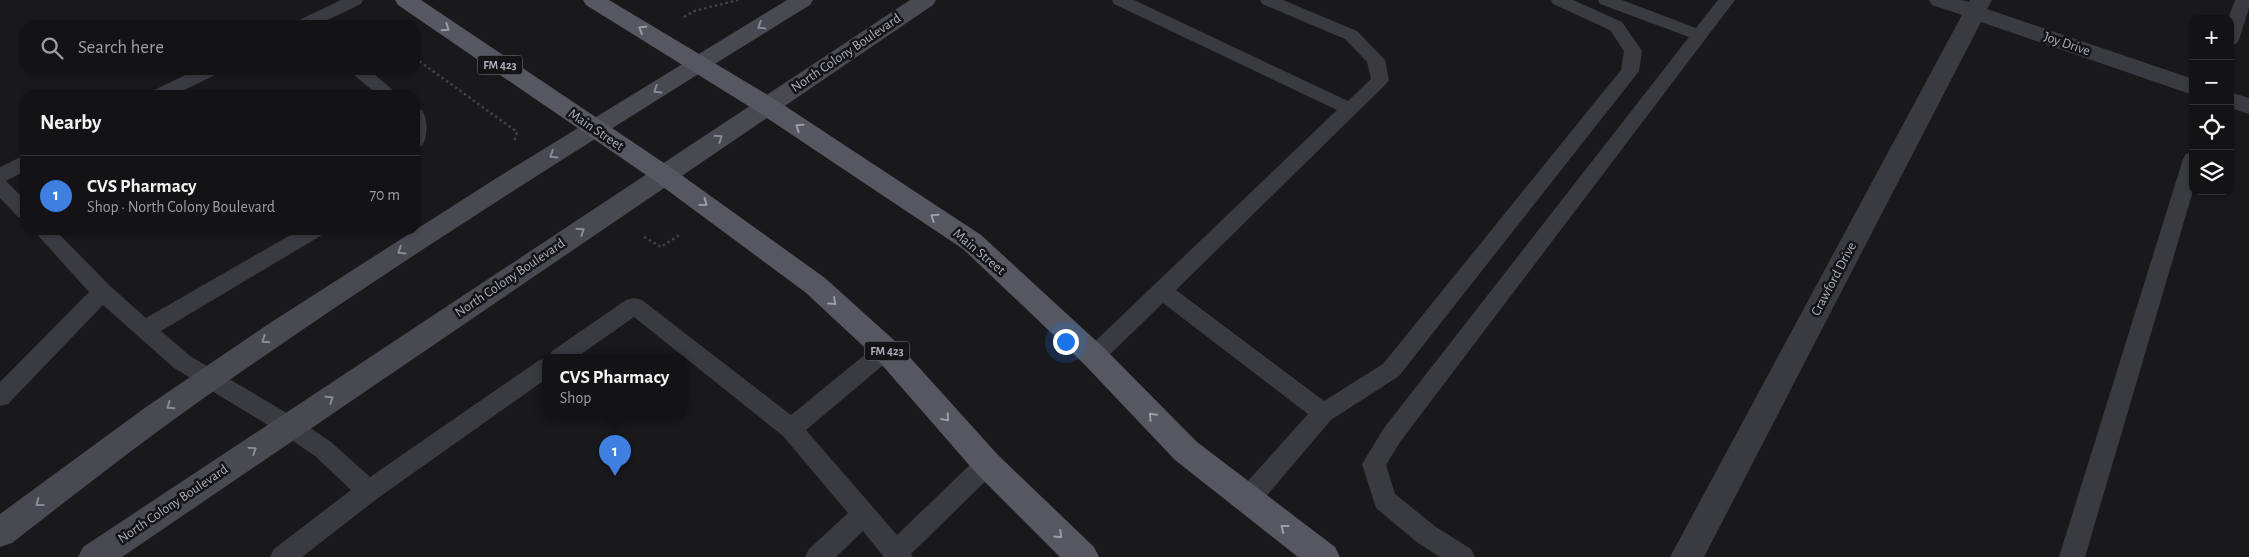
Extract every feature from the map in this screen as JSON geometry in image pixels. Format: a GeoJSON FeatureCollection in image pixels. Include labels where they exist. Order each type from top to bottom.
{"type":"FeatureCollection","features":[{"type":"Feature","properties":{"kind":"main road","name":"Main Street"},"geometry":{"type":"LineString","coordinates":[[406,0],[664,175],[815,286],[886,350],[987,464],[1082,557]]}},
{"type":"Feature","properties":{"kind":"main road","name":"Main Street"},"geometry":{"type":"LineString","coordinates":[[594,0],[767,106],[972,242],[1094,356],[1186,451],[1324,557]]}},
{"type":"Feature","properties":{"kind":"main road"},"geometry":{"type":"LineString","coordinates":[[0,533],[130,435],[210,378],[374,268],[802,0]]}},
{"type":"Feature","properties":{"kind":"main road","name":"North Colony Boulevard"},"geometry":{"type":"LineString","coordinates":[[95,557],[925,0]]}},
{"type":"Feature","properties":{"kind":"street","name":"Joy Drive"},"geometry":{"type":"LineString","coordinates":[[1940,0],[1978,6],[2189,85]]}},
{"type":"Feature","properties":{"kind":"street","name":"Crawford Drive"},"geometry":{"type":"LineString","coordinates":[[1687,557],[1978,6]]}},
{"type":"Feature","properties":{"kind":"street"},"geometry":{"type":"LineString","coordinates":[[2234,101],[2249,106]]}},
{"type":"Feature","properties":{"kind":"lane"},"geometry":{"type":"LineString","coordinates":[[313,20],[355,0]]}},
{"type":"Feature","properties":{"kind":"lane"},"geometry":{"type":"LineString","coordinates":[[1120,0],[1350,109]]}},
{"type":"Feature","properties":{"kind":"lane"},"geometry":{"type":"LineString","coordinates":[[1094,356],[1380,80],[1376,60],[1351,35],[1268,0]]}},
{"type":"Feature","properties":{"kind":"lane"},"geometry":{"type":"LineString","coordinates":[[1248,500],[1323,412],[1391,370],[1630,71],[1634,51],[1616,26],[1559,0]]}},
{"type":"Feature","properties":{"kind":"lane"},"geometry":{"type":"LineString","coordinates":[[1606,0],[1699,35]]}},
{"type":"Feature","properties":{"kind":"lane"},"geometry":{"type":"LineString","coordinates":[[1462,557],[1427,535],[1385,500],[1374,464],[1392,435],[1727,0]]}},
{"type":"Feature","properties":{"kind":"lane"},"geometry":{"type":"LineString","coordinates":[[2234,28],[2243,0]]}},
{"type":"Feature","properties":{"kind":"lane"},"geometry":{"type":"LineString","coordinates":[[169,90],[201,75]]}},
{"type":"Feature","properties":{"kind":"lane"},"geometry":{"type":"LineString","coordinates":[[364,75],[383,90]]}},
{"type":"Feature","properties":{"kind":"lane"},"geometry":{"type":"LineString","coordinates":[[0,176],[20,165]]}},
{"type":"Feature","properties":{"kind":"lane"},"geometry":{"type":"LineString","coordinates":[[2072,557],[2189,172]]}},
{"type":"Feature","properties":{"kind":"lane"},"geometry":{"type":"LineString","coordinates":[[0,186],[20,207]]}},
{"type":"Feature","properties":{"kind":"lane"},"geometry":{"type":"LineString","coordinates":[[47,235],[102,292],[182,362],[289,426],[323,449],[369,492]]}},
{"type":"Feature","properties":{"kind":"lane"},"geometry":{"type":"LineString","coordinates":[[144,330],[306,235]]}},
{"type":"Feature","properties":{"kind":"lane"},"geometry":{"type":"LineString","coordinates":[[1162,291],[1323,412]]}},
{"type":"Feature","properties":{"kind":"lane"},"geometry":{"type":"LineString","coordinates":[[0,397],[102,292]]}},
{"type":"Feature","properties":{"kind":"lane"},"geometry":{"type":"LineString","coordinates":[[564,354],[634,306],[791,429],[898,555],[987,464]]}},
{"type":"Feature","properties":{"kind":"lane"},"geometry":{"type":"LineString","coordinates":[[791,429],[886,350]]}},
{"type":"Feature","properties":{"kind":"lane"},"geometry":{"type":"LineString","coordinates":[[282,557],[369,492],[542,370]]}},
{"type":"Feature","properties":{"kind":"lane"},"geometry":{"type":"LineString","coordinates":[[818,557],[864,514]]}},
{"type":"Feature","properties":{"kind":"path"},"geometry":{"type":"LineString","coordinates":[[684,17],[694,10],[738,0]]}},
{"type":"Feature","properties":{"kind":"path"},"geometry":{"type":"LineString","coordinates":[[420,62],[517,132],[513,146]]}},
{"type":"Feature","properties":{"kind":"path"},"geometry":{"type":"LineString","coordinates":[[644,237],[661,247],[681,234]]}},
{"type":"Feature","properties":{"kind":"place","name":"CVS Pharmacy"},"geometry":{"type":"Point","coordinates":[615,476]}}]}
